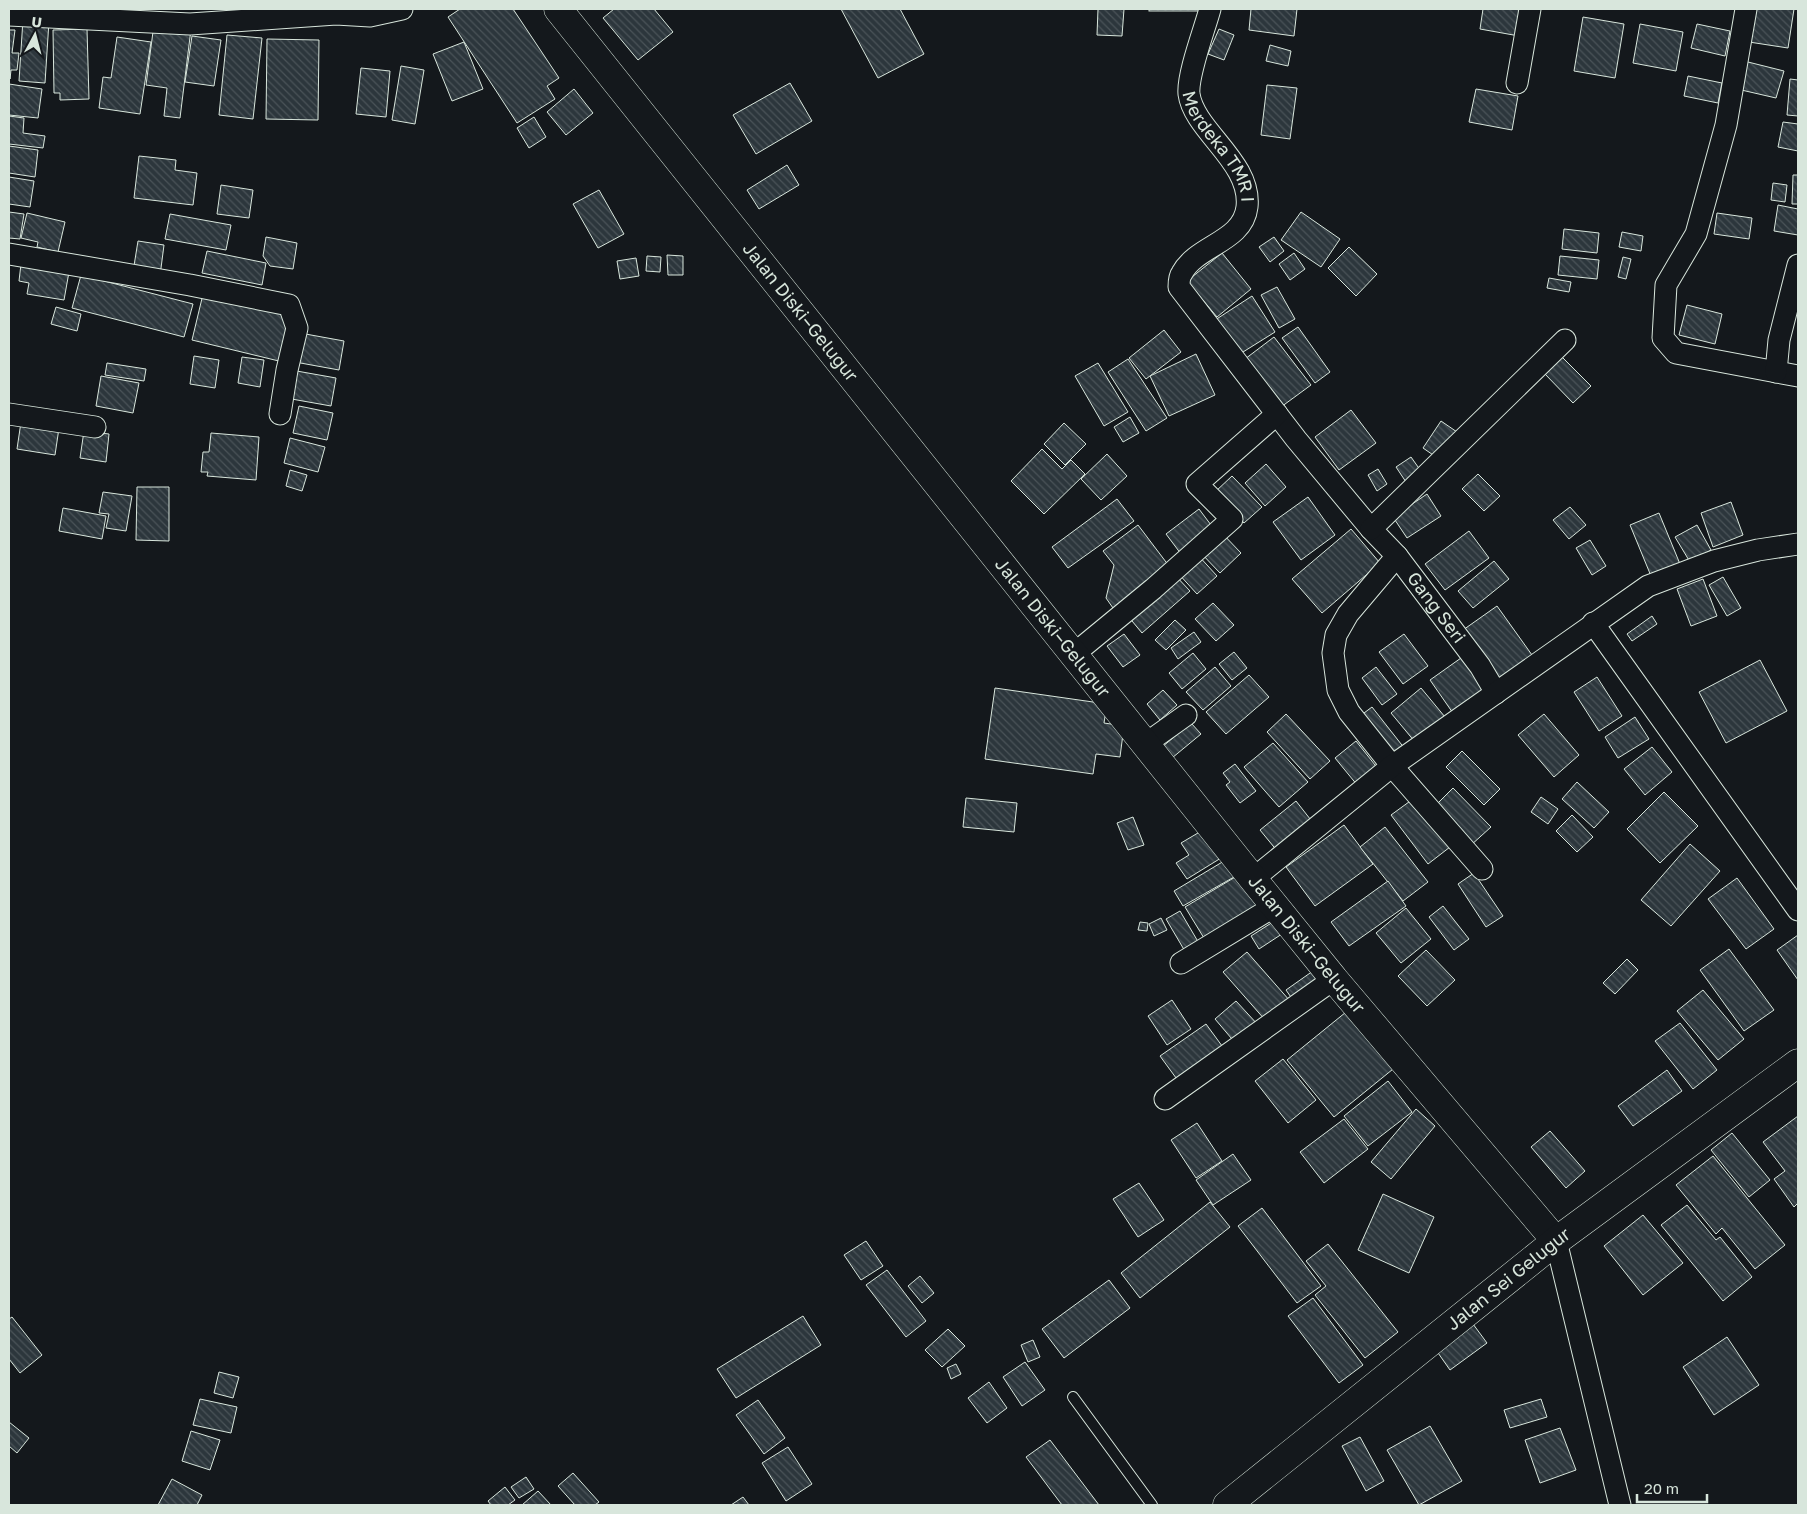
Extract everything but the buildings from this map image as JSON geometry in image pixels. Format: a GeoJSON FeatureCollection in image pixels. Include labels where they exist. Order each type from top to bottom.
{"type":"FeatureCollection","features":[{"type":"Feature","properties":{"kind":"main road","name":"Jalan Diski–Gelugur"},"geometry":{"type":"LineString","coordinates":[[558,9],[1074,654],[1144,745],[1334,979],[1556,1241]]}},
{"type":"Feature","properties":{"kind":"main road","name":"Jalan Sei Gelugur"},"geometry":{"type":"LineString","coordinates":[[1227,1505],[1556,1241],[1798,1063]]}},
{"type":"Feature","properties":{"kind":"street"},"geometry":{"type":"LineString","coordinates":[[9,15],[190,24],[336,14],[370,16],[402,9]]}},
{"type":"Feature","properties":{"kind":"street","name":"Merdeka TMR I"},"geometry":{"type":"LineString","coordinates":[[1179,287],[1181,273],[1197,258],[1237,230],[1247,208],[1246,188],[1237,170],[1195,110],[1189,95],[1195,64],[1210,9]]}},
{"type":"Feature","properties":{"kind":"street"},"geometry":{"type":"LineString","coordinates":[[1516,83],[1530,9]]}},
{"type":"Feature","properties":{"kind":"street"},"geometry":{"type":"LineString","coordinates":[[1746,9],[1726,125],[1696,234],[1666,285],[1663,338],[1676,353],[1798,376]]}},
{"type":"Feature","properties":{"kind":"street"},"geometry":{"type":"LineString","coordinates":[[9,254],[289,305],[297,328],[287,370],[280,414]]}},
{"type":"Feature","properties":{"kind":"street"},"geometry":{"type":"LineString","coordinates":[[1776,372],[1779,340],[1798,266]]}},
{"type":"Feature","properties":{"kind":"street","name":"Gang Seri"},"geometry":{"type":"LineString","coordinates":[[1179,287],[1277,414],[1371,529],[1397,556],[1480,666],[1496,693]]}},
{"type":"Feature","properties":{"kind":"street"},"geometry":{"type":"LineString","coordinates":[[1371,529],[1565,340]]}},
{"type":"Feature","properties":{"kind":"street"},"geometry":{"type":"LineString","coordinates":[[9,414],[95,427]]}},
{"type":"Feature","properties":{"kind":"street"},"geometry":{"type":"LineString","coordinates":[[1074,654],[1153,589],[1232,520],[1197,484],[1277,414]]}},
{"type":"Feature","properties":{"kind":"street"},"geometry":{"type":"LineString","coordinates":[[1253,879],[1392,766],[1648,586],[1714,561],[1758,550],[1798,544]]}},
{"type":"Feature","properties":{"kind":"street"},"geometry":{"type":"LineString","coordinates":[[1397,556],[1348,614],[1336,635],[1333,654],[1338,690],[1349,712],[1392,766],[1482,869]]}},
{"type":"Feature","properties":{"kind":"street"},"geometry":{"type":"LineString","coordinates":[[1593,623],[1798,910]]}},
{"type":"Feature","properties":{"kind":"street"},"geometry":{"type":"LineString","coordinates":[[1144,745],[1186,715]]}},
{"type":"Feature","properties":{"kind":"street"},"geometry":{"type":"LineString","coordinates":[[1181,963],[1275,906]]}},
{"type":"Feature","properties":{"kind":"street"},"geometry":{"type":"LineString","coordinates":[[1165,1098],[1334,979]]}},
{"type":"Feature","properties":{"kind":"street"},"geometry":{"type":"LineString","coordinates":[[1556,1241],[1620,1505]]}},
{"type":"Feature","properties":{"kind":"lane"},"geometry":{"type":"LineString","coordinates":[[1073,1397],[1152,1505]]}}]}
